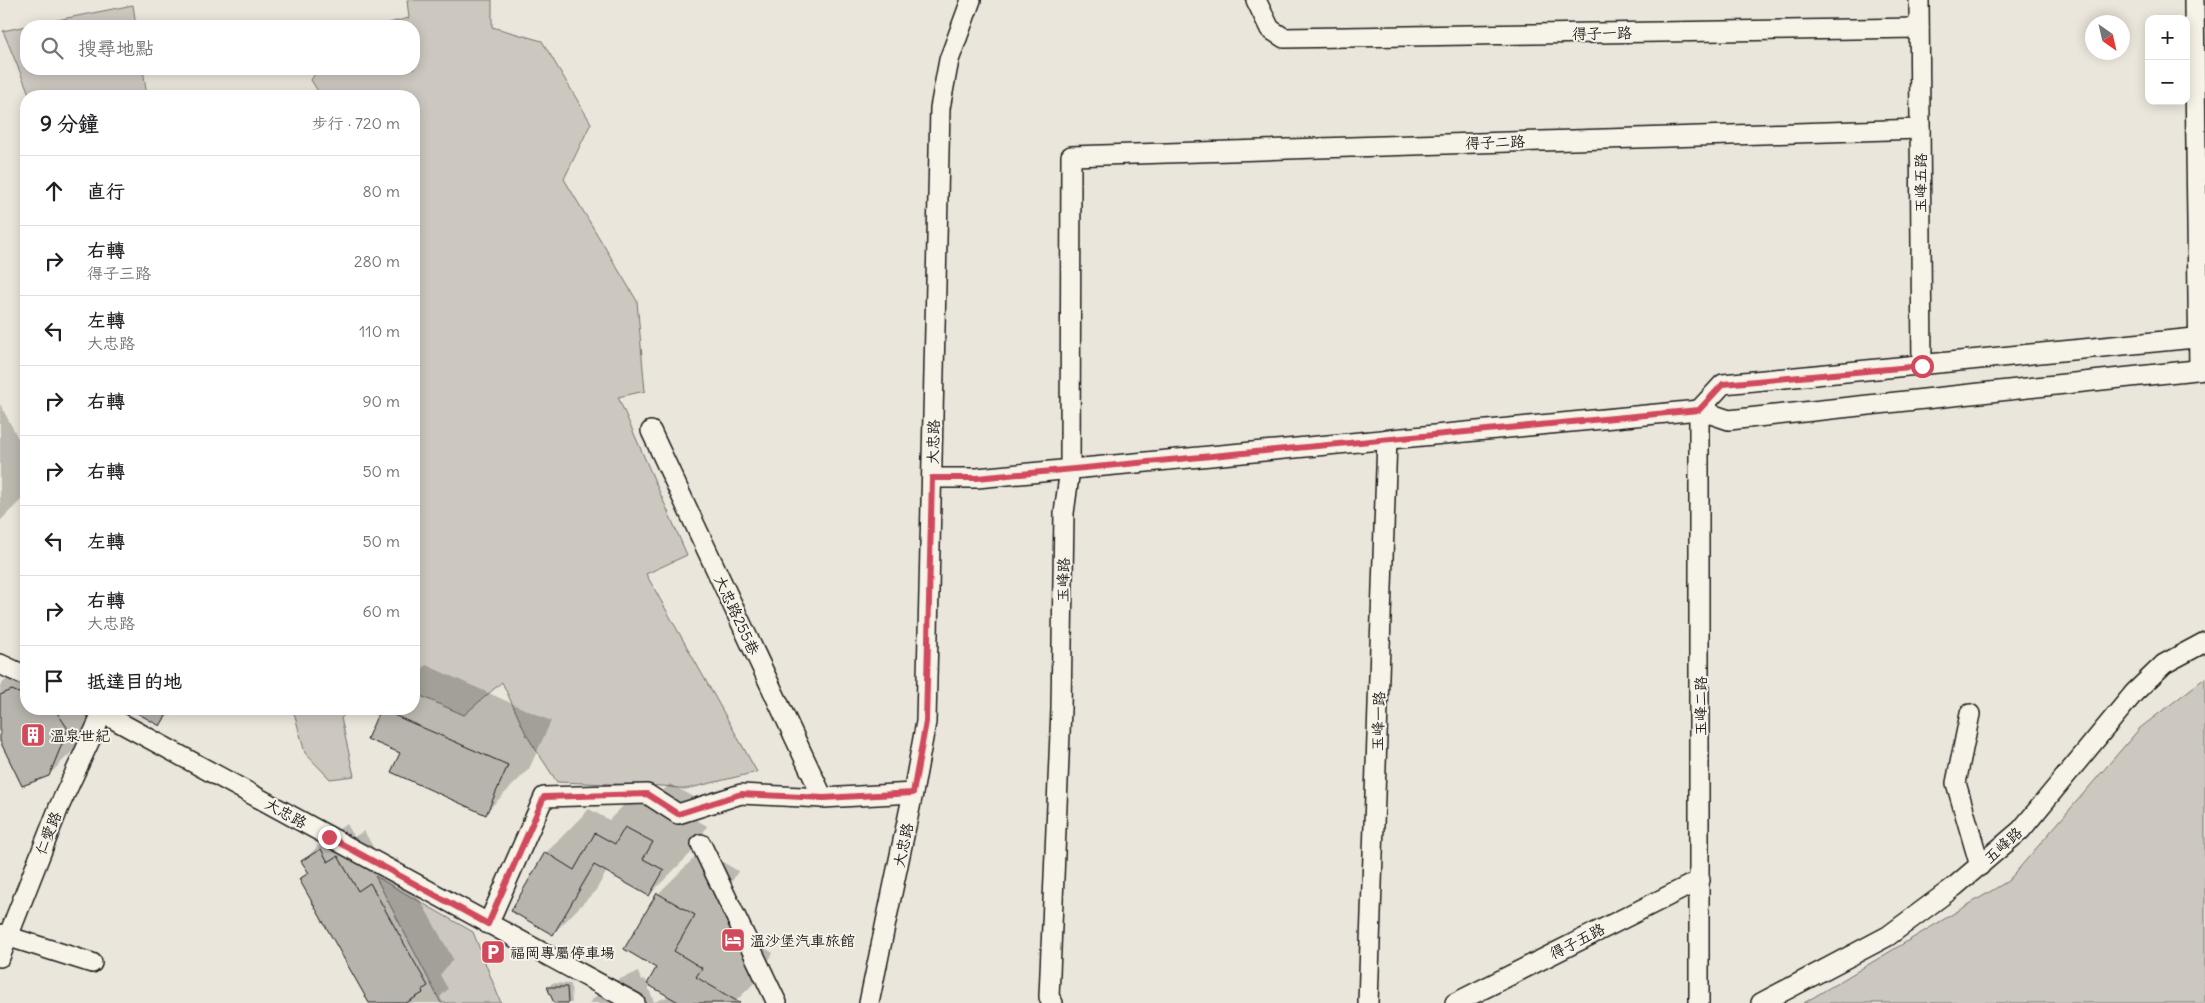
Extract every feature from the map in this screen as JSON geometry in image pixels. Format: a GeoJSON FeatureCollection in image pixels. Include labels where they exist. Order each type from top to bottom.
{"type":"FeatureCollection","features":[{"type":"Feature","properties":{"kind":"street","name":"大忠路"},"geometry":{"type":"LineString","coordinates":[[869,1003],[926,722],[940,108],[950,60],[971,0]]}},
{"type":"Feature","properties":{"kind":"street","name":"得子一路"},"geometry":{"type":"LineString","coordinates":[[1256,0],[1270,29],[1284,38],[1919,28]]}},
{"type":"Feature","properties":{"kind":"street","name":"玉峰五路"},"geometry":{"type":"LineString","coordinates":[[1919,0],[1922,366]]}},
{"type":"Feature","properties":{"kind":"street"},"geometry":{"type":"LineString","coordinates":[[932,478],[977,478],[1699,410],[1729,420],[2202,369],[2194,0]]}},
{"type":"Feature","properties":{"kind":"street","name":"得子二路"},"geometry":{"type":"LineString","coordinates":[[1071,156],[1920,129]]}},
{"type":"Feature","properties":{"kind":"street","name":"玉峰路"},"geometry":{"type":"LineString","coordinates":[[1052,1003],[1049,997],[1061,708],[1064,513],[1070,469],[1071,156]]}},
{"type":"Feature","properties":{"kind":"street"},"geometry":{"type":"LineString","coordinates":[[1699,410],[1723,384],[1922,366],[2202,337]]}},
{"type":"Feature","properties":{"kind":"street","name":"玉峰二路"},"geometry":{"type":"LineString","coordinates":[[1699,410],[1699,1003]]}},
{"type":"Feature","properties":{"kind":"street","name":"大忠路255巷"},"geometry":{"type":"LineString","coordinates":[[651,431],[824,798]]}},
{"type":"Feature","properties":{"kind":"street","name":"玉峰一路"},"geometry":{"type":"LineString","coordinates":[[1368,1003],[1387,439]]}},
{"type":"Feature","properties":{"kind":"street","name":"五峰路"},"geometry":{"type":"LineString","coordinates":[[1761,1003],[1888,936],[1980,866],[2021,830],[2134,693],[2164,664],[2205,642]]}},
{"type":"Feature","properties":{"kind":"street"},"geometry":{"type":"LineString","coordinates":[[0,664],[20,673]]}},
{"type":"Feature","properties":{"kind":"street"},"geometry":{"type":"LineString","coordinates":[[1970,714],[1956,783],[1980,866]]}},
{"type":"Feature","properties":{"kind":"street","name":"仁愛路"},"geometry":{"type":"LineString","coordinates":[[0,957],[4,935],[97,715]]}},
{"type":"Feature","properties":{"kind":"street","name":"大忠路"},"geometry":{"type":"LineString","coordinates":[[106,715],[635,1003]]}},
{"type":"Feature","properties":{"kind":"street"},"geometry":{"type":"LineString","coordinates":[[488,924],[544,797],[647,794],[678,814],[741,794],[824,798],[913,793]]}},
{"type":"Feature","properties":{"kind":"street"},"geometry":{"type":"LineString","coordinates":[[701,844],[777,1003]]}},
{"type":"Feature","properties":{"kind":"street","name":"得子五路"},"geometry":{"type":"LineString","coordinates":[[1455,1003],[1700,880]]}},
{"type":"Feature","properties":{"kind":"street"},"geometry":{"type":"LineString","coordinates":[[4,935],[92,963]]}},
{"type":"Feature","properties":{"kind":"shaded area"},"geometry":{"type":"Polygon","coordinates":[[[407,0],[492,0],[492,27],[542,41],[591,123],[564,179],[637,301],[645,391],[618,397],[687,555],[646,574],[757,772],[686,789],[663,786],[557,782],[527,736],[502,682],[464,715],[420,696],[420,90],[317,90],[311,80],[314,75],[420,75],[420,20],[401,20],[409,18],[407,0]]]}},
{"type":"Feature","properties":{"kind":"shaded area"},"geometry":{"type":"Polygon","coordinates":[[[133,5],[135,20],[57,20],[133,5]]]}},
{"type":"Feature","properties":{"kind":"shaded area"},"geometry":{"type":"Polygon","coordinates":[[[20,27],[20,72],[3,31],[20,27]]]}},
{"type":"Feature","properties":{"kind":"shaded area"},"geometry":{"type":"Polygon","coordinates":[[[21,75],[144,75],[146,90],[28,90],[21,75]]]}},
{"type":"Feature","properties":{"kind":"shaded area"},"geometry":{"type":"Polygon","coordinates":[[[2205,678],[2205,1003],[1804,1003],[2008,881],[2140,728],[2205,678]]]}},
{"type":"Feature","properties":{"kind":"shaded area"},"geometry":{"type":"Polygon","coordinates":[[[295,715],[344,715],[341,718],[354,776],[330,779],[305,753],[295,715]]]}},
{"type":"Feature","properties":{"kind":"shaded area"},"geometry":{"type":"Polygon","coordinates":[[[375,876],[473,932],[501,1003],[441,1003],[375,876]]]}},
{"type":"Feature","properties":{"kind":"building","name":"溫泉世紀"},"geometry":{"type":"Polygon","coordinates":[[[12,690],[20,693],[20,715],[59,715],[68,729],[49,776],[22,786],[0,741],[0,695],[12,690]]]}},
{"type":"Feature","properties":{"kind":"building"},"geometry":{"type":"Polygon","coordinates":[[[141,715],[166,715],[160,726],[141,715]]]}},
{"type":"Feature","properties":{"kind":"building"},"geometry":{"type":"Polygon","coordinates":[[[377,715],[394,715],[508,765],[486,815],[391,772],[400,753],[367,739],[377,715]]]}},
{"type":"Feature","properties":{"kind":"building"},"geometry":{"type":"Polygon","coordinates":[[[625,827],[653,842],[643,859],[664,870],[649,896],[594,865],[553,935],[511,911],[545,852],[574,870],[595,833],[615,844],[625,827]]]}},
{"type":"Feature","properties":{"kind":"building"},"geometry":{"type":"Polygon","coordinates":[[[321,849],[328,862],[338,856],[358,891],[370,883],[428,986],[422,990],[423,993],[406,1003],[369,1003],[299,879],[309,873],[301,861],[321,849]]]}},
{"type":"Feature","properties":{"kind":"building"},"geometry":{"type":"Polygon","coordinates":[[[657,893],[695,915],[674,951],[702,968],[696,977],[740,1003],[680,1003],[647,984],[656,968],[624,949],[657,893]]]}},
{"type":"Feature","properties":{"kind":"building"},"geometry":{"type":"Polygon","coordinates":[[[547,987],[567,987],[568,1003],[554,1003],[547,987]]]}},
{"type":"Feature","properties":{"kind":"place","name":"溫泉世紀"},"geometry":{"type":"Point","coordinates":[33,735]}},
{"type":"Feature","properties":{"kind":"place","name":"溫沙堡汽車旅館"},"geometry":{"type":"Point","coordinates":[733,940]}},
{"type":"Feature","properties":{"kind":"place","name":"福岡專屬停車場"},"geometry":{"type":"Point","coordinates":[493,952]}},
{"type":"Feature","properties":{"kind":"route"},"geometry":{"type":"LineString","coordinates":[[329,837],[488,924],[544,797],[647,794],[678,814],[741,794],[824,798],[913,793],[926,722],[932,478],[977,478],[1699,410],[1723,384],[1922,366]]}}]}
